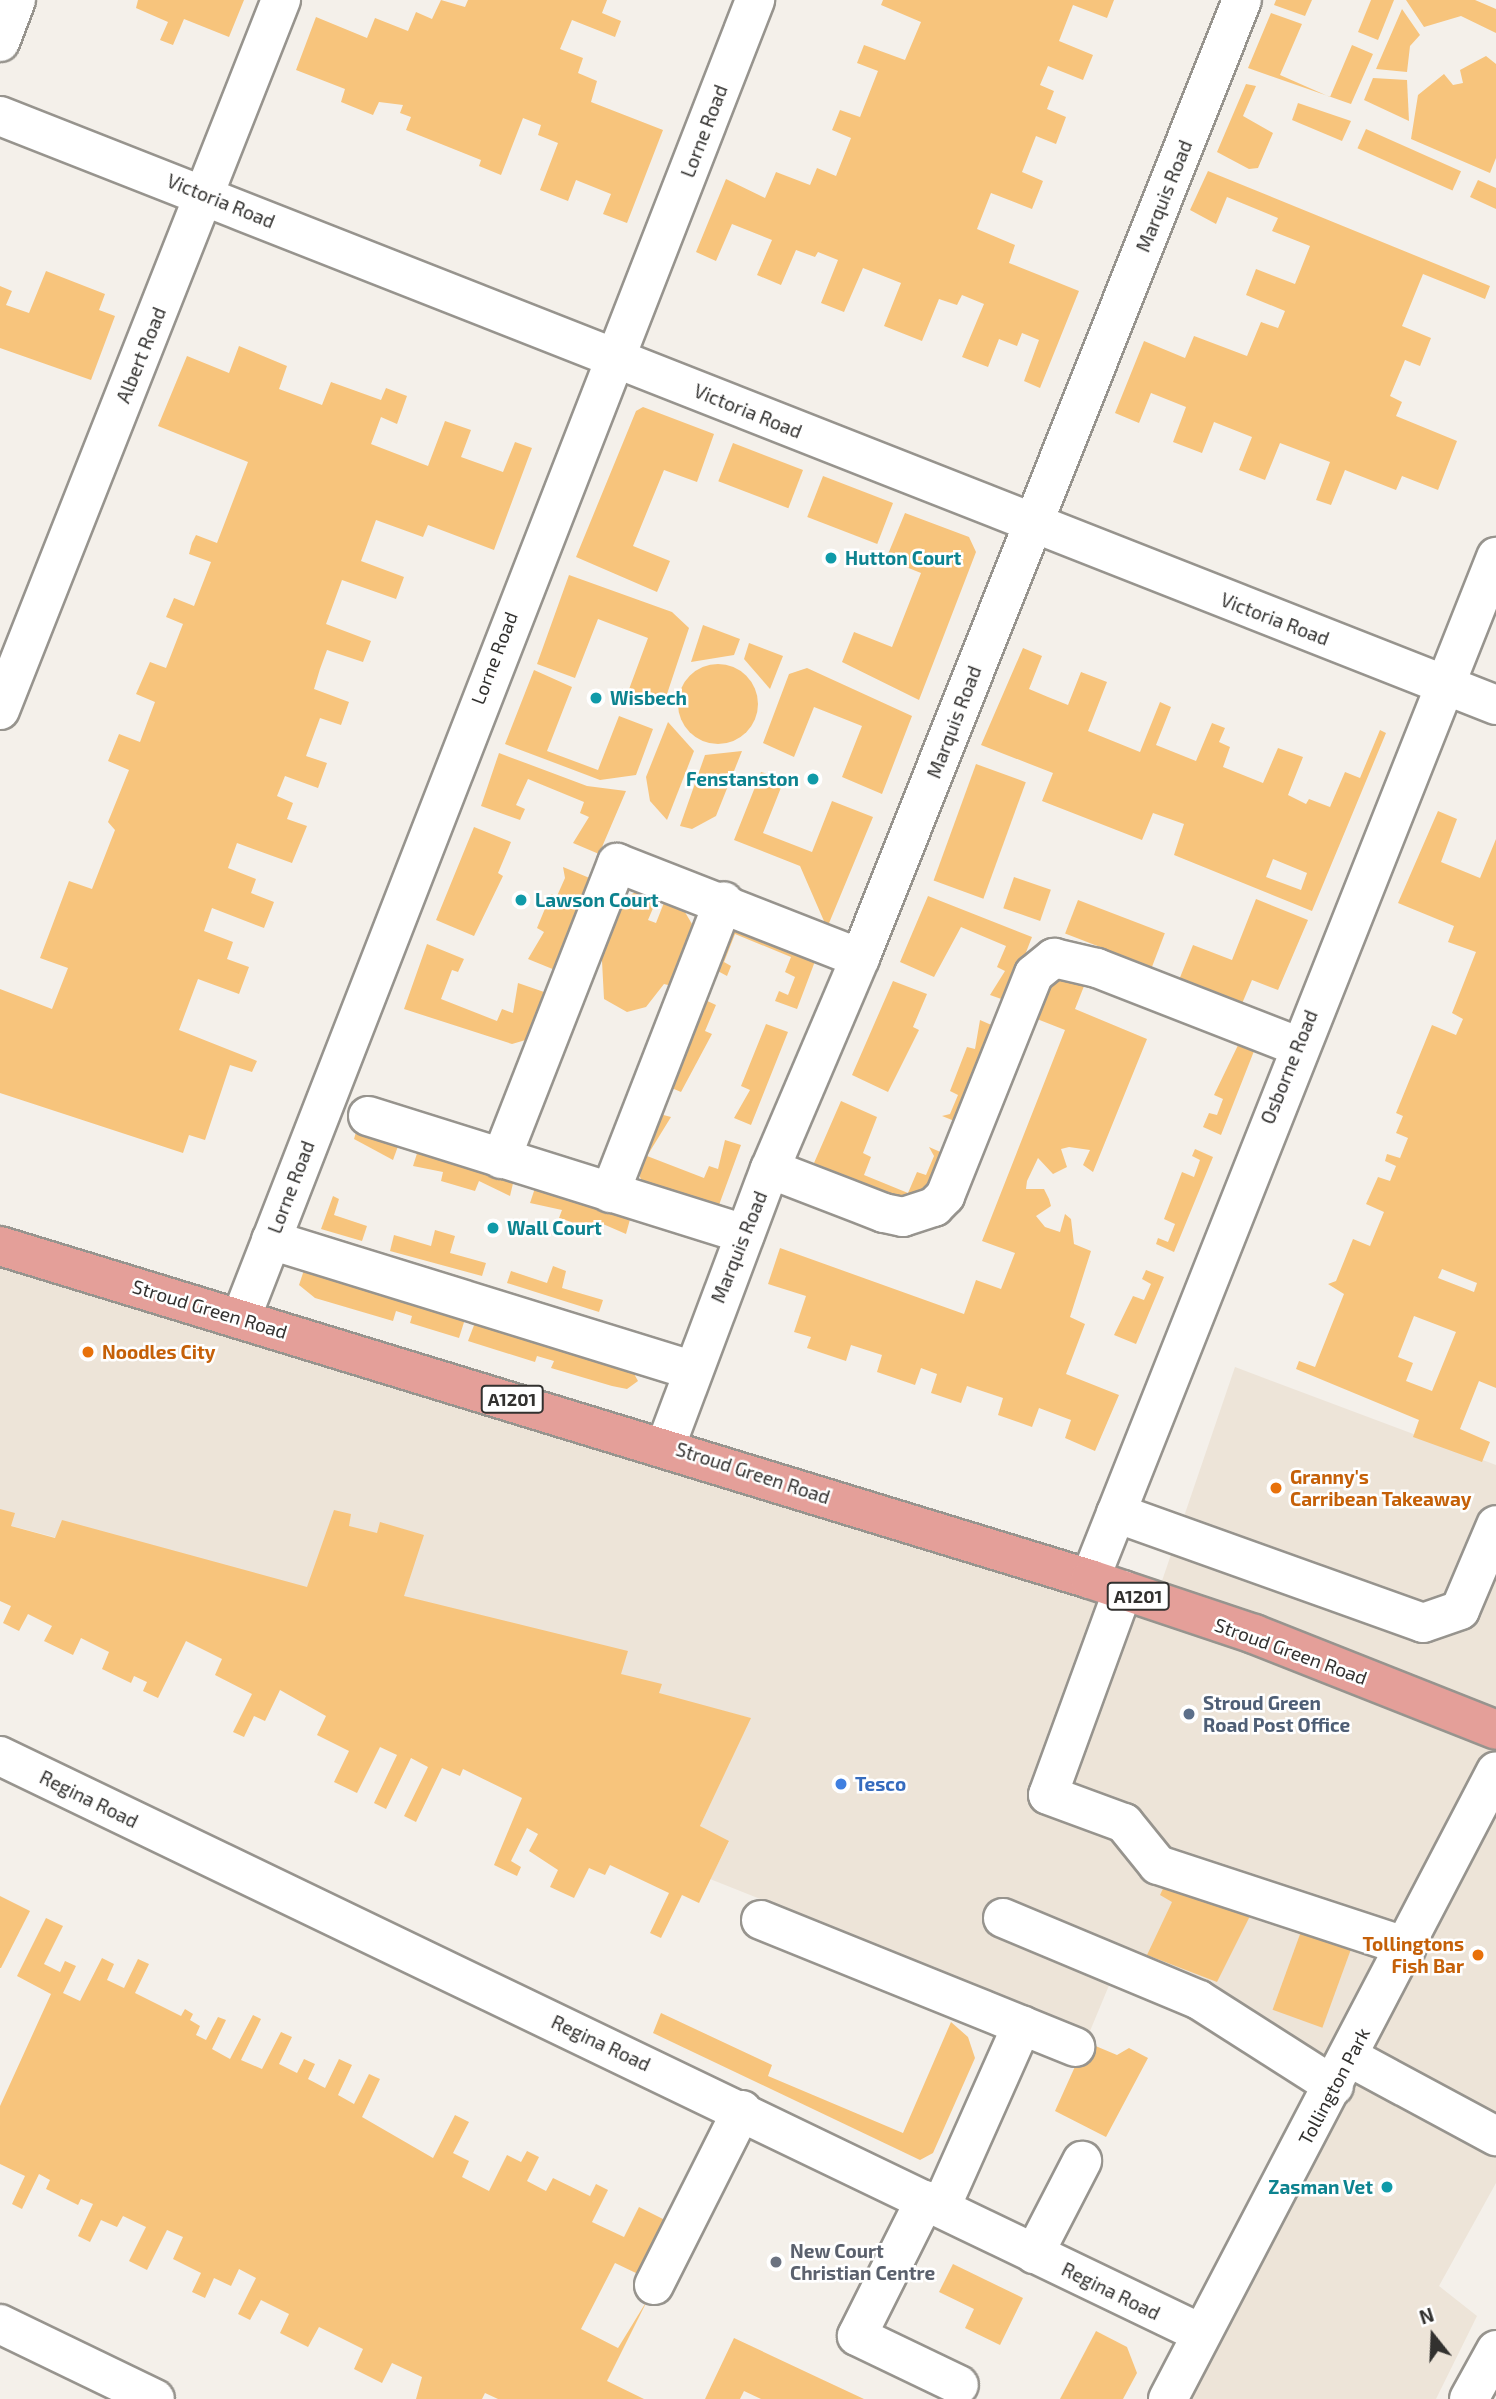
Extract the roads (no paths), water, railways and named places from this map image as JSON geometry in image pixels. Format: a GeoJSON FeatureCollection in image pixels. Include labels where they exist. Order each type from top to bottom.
{"type":"FeatureCollection","features":[{"type":"Feature","properties":{"kind":"main road","name":"Stroud Green Road"},"geometry":{"type":"LineString","coordinates":[[0,1246],[666,1445],[1107,1585],[1254,1633],[1496,1730]]}},
{"type":"Feature","properties":{"kind":"street"},"geometry":{"type":"LineString","coordinates":[[0,42],[16,0]]}},
{"type":"Feature","properties":{"kind":"street","name":"Albert Road"},"geometry":{"type":"LineString","coordinates":[[0,710],[281,0]]}},
{"type":"Feature","properties":{"kind":"street","name":"Lorne Road"},"geometry":{"type":"LineString","coordinates":[[241,1318],[755,0]]}},
{"type":"Feature","properties":{"kind":"street","name":"Marquis Road"},"geometry":{"type":"LineString","coordinates":[[666,1445],[715,1307],[770,1169],[860,958],[1241,0]]}},
{"type":"Feature","properties":{"kind":"street","name":"Victoria Road"},"geometry":{"type":"LineString","coordinates":[[0,116],[205,193],[1032,524],[1496,705]]}},
{"type":"Feature","properties":{"kind":"street","name":"Osborne Road"},"geometry":{"type":"LineString","coordinates":[[1407,1947],[1158,1865],[1124,1823],[1048,1795],[1107,1585],[1116,1513],[1162,1387],[1297,1046],[1496,558]]}},
{"type":"Feature","properties":{"kind":"street"},"geometry":{"type":"LineString","coordinates":[[501,1159],[611,869],[626,864],[860,958]]}},
{"type":"Feature","properties":{"kind":"street"},"geometry":{"type":"LineString","coordinates":[[610,1193],[723,901]]}},
{"type":"Feature","properties":{"kind":"street"},"geometry":{"type":"LineString","coordinates":[[770,1169],[884,1213],[903,1217],[934,1207],[945,1196],[1034,974],[1054,958],[1097,968],[1297,1046]]}},
{"type":"Feature","properties":{"kind":"street"},"geometry":{"type":"LineString","coordinates":[[368,1116],[745,1234]]}},
{"type":"Feature","properties":{"kind":"street"},"geometry":{"type":"LineString","coordinates":[[271,1240],[693,1371]]}},
{"type":"Feature","properties":{"kind":"street"},"geometry":{"type":"LineString","coordinates":[[1116,1513],[1423,1623],[1460,1610],[1496,1525]]}},
{"type":"Feature","properties":{"kind":"street","name":"Regina Road"},"geometry":{"type":"LineString","coordinates":[[0,1756],[742,2110],[1200,2333]]}},
{"type":"Feature","properties":{"kind":"street","name":"Tollington Park"},"geometry":{"type":"LineString","coordinates":[[1168,2399],[1200,2333],[1342,2072],[1496,1771]]}},
{"type":"Feature","properties":{"kind":"street"},"geometry":{"type":"LineString","coordinates":[[1003,1918],[1199,2000],[1342,2072],[1496,2136]]}},
{"type":"Feature","properties":{"kind":"street"},"geometry":{"type":"LineString","coordinates":[[761,1920],[1075,2047]]}},
{"type":"Feature","properties":{"kind":"street"},"geometry":{"type":"LineString","coordinates":[[959,2385],[857,2336],[933,2203],[1022,2025]]}},
{"type":"Feature","properties":{"kind":"street"},"geometry":{"type":"LineString","coordinates":[[654,2285],[742,2110]]}},
{"type":"Feature","properties":{"kind":"street"},"geometry":{"type":"LineString","coordinates":[[1034,2254],[1082,2161]]}},
{"type":"Feature","properties":{"kind":"street"},"geometry":{"type":"LineString","coordinates":[[0,2324],[155,2399]]}},
{"type":"Feature","properties":{"kind":"street"},"geometry":{"type":"LineString","coordinates":[[1469,2399],[1496,2350]]}},
{"type":"Feature","properties":{"kind":"place","name":"Hutton Court"},"geometry":{"type":"Point","coordinates":[831,558]}},
{"type":"Feature","properties":{"kind":"place","name":"Wisbech"},"geometry":{"type":"Point","coordinates":[596,698]}},
{"type":"Feature","properties":{"kind":"place","name":"Fenstanston"},"geometry":{"type":"Point","coordinates":[813,779]}},
{"type":"Feature","properties":{"kind":"place","name":"Lawson Court"},"geometry":{"type":"Point","coordinates":[521,900]}},
{"type":"Feature","properties":{"kind":"place","name":"Wall Court"},"geometry":{"type":"Point","coordinates":[493,1228]}},
{"type":"Feature","properties":{"kind":"place","name":"Noodles City"},"geometry":{"type":"Point","coordinates":[88,1352]}},
{"type":"Feature","properties":{"kind":"place","name":"Granny's Carribean Takeaway"},"geometry":{"type":"Point","coordinates":[1276,1488]}},
{"type":"Feature","properties":{"kind":"place","name":"Stroud Green Road Post Office"},"geometry":{"type":"Point","coordinates":[1189,1714]}},
{"type":"Feature","properties":{"kind":"place","name":"Tesco"},"geometry":{"type":"Point","coordinates":[841,1784]}},
{"type":"Feature","properties":{"kind":"place","name":"Tollingtons Fish Bar"},"geometry":{"type":"Point","coordinates":[1478,1955]}},
{"type":"Feature","properties":{"kind":"place","name":"Zasman Vet"},"geometry":{"type":"Point","coordinates":[1387,2187]}},
{"type":"Feature","properties":{"kind":"place","name":"New Court Christian Centre"},"geometry":{"type":"Point","coordinates":[776,2262]}}]}
